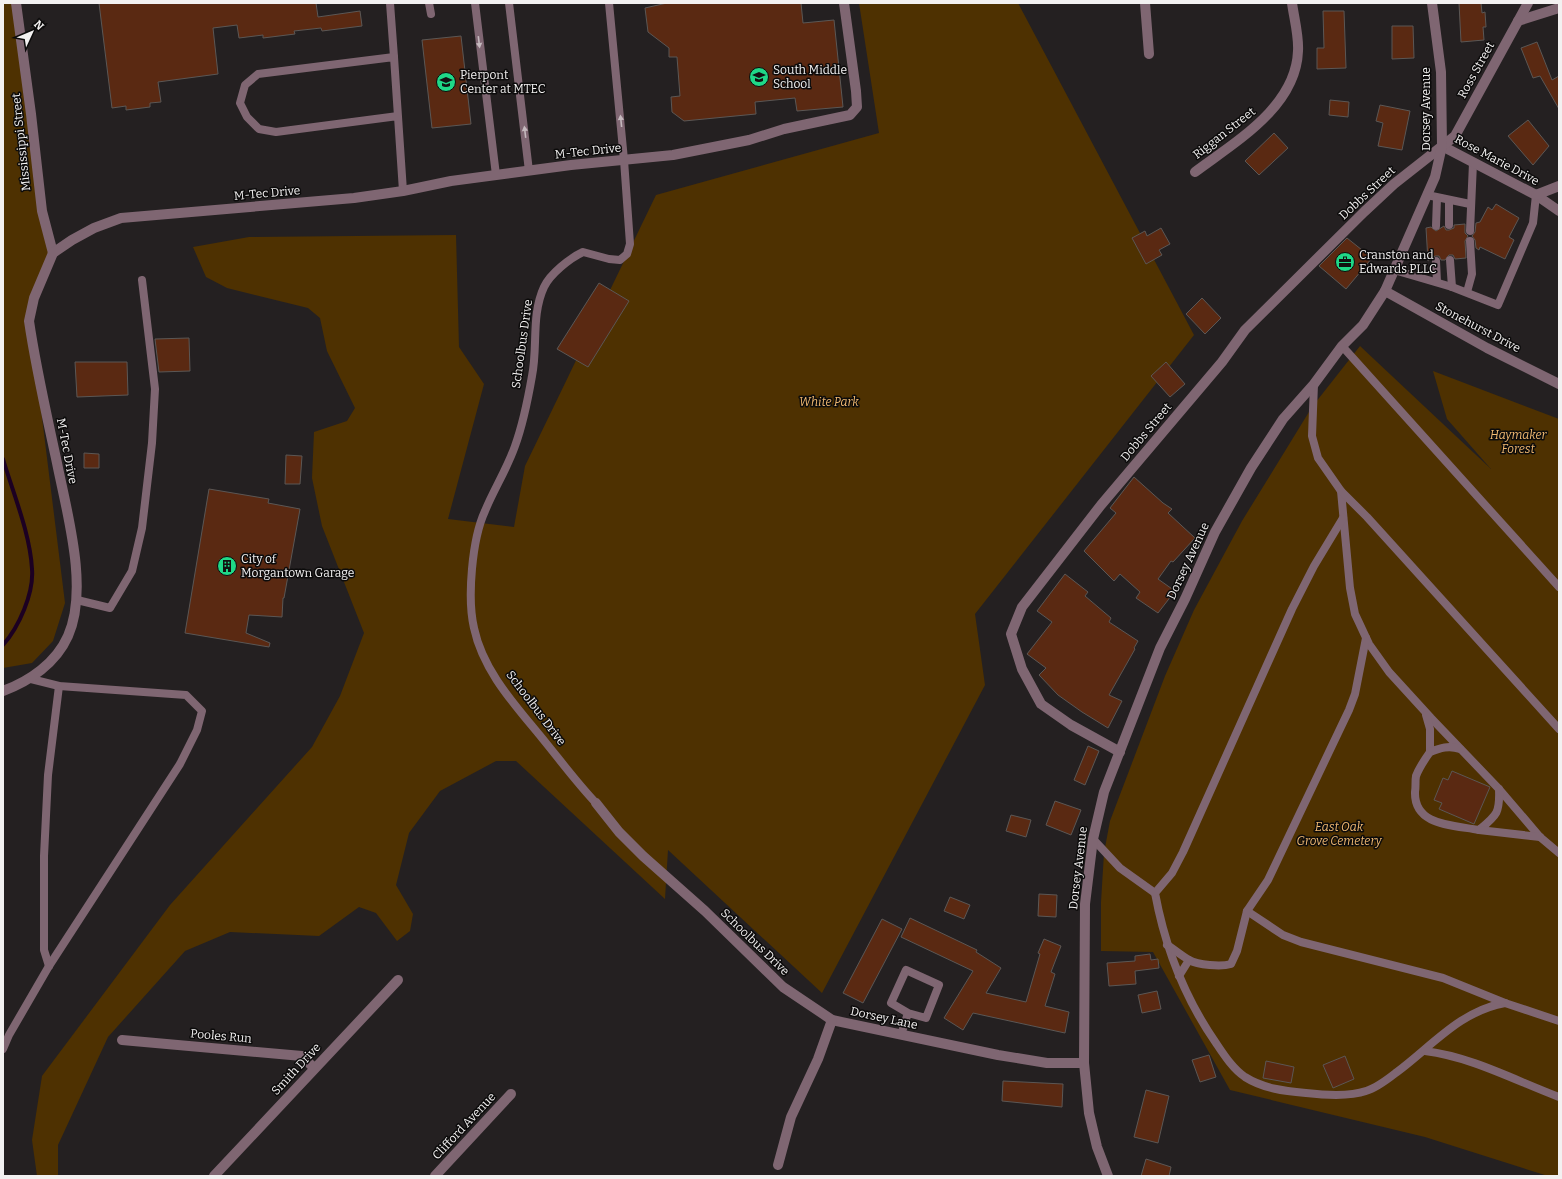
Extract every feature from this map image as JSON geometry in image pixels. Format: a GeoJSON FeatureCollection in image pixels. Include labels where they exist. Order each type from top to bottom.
{"type":"FeatureCollection","features":[{"type":"Feature","properties":{"kind":"street","name":"Mississippi Street"},"geometry":{"type":"LineString","coordinates":[[16,3],[42,211],[53,253]]}},
{"type":"Feature","properties":{"kind":"street","name":"M-Tec Drive"},"geometry":{"type":"LineString","coordinates":[[3,691],[31,679],[51,661],[68,637],[75,615],[77,600],[77,578],[69,524],[29,321],[34,298],[53,253],[72,240],[94,228],[121,218],[346,199],[403,191],[450,181],[674,155],[742,142],[784,129],[850,115],[857,107],[844,3]]}},
{"type":"Feature","properties":{"kind":"street"},"geometry":{"type":"LineString","coordinates":[[1145,3],[1149,54]]}},
{"type":"Feature","properties":{"kind":"street","name":"Riggan Street"},"geometry":{"type":"LineString","coordinates":[[1195,172],[1260,124],[1290,86],[1298,52],[1292,3]]}},
{"type":"Feature","properties":{"kind":"street","name":"Dorsey Avenue"},"geometry":{"type":"LineString","coordinates":[[1108,1176],[1097,1147],[1089,1113],[1084,1063],[1086,904],[1093,839],[1104,792],[1160,648],[1215,532],[1251,468],[1283,419],[1314,384],[1342,346],[1363,325],[1385,291],[1394,270],[1432,197],[1442,146],[1441,72],[1432,3]]}},
{"type":"Feature","properties":{"kind":"street","name":"Ross Street"},"geometry":{"type":"LineString","coordinates":[[1442,146],[1455,136],[1528,3]]}},
{"type":"Feature","properties":{"kind":"street"},"geometry":{"type":"LineString","coordinates":[[1518,21],[1559,8]]}},
{"type":"Feature","properties":{"kind":"street","name":"Rose Marie Drive"},"geometry":{"type":"LineString","coordinates":[[1442,146],[1536,196],[1559,211]]}},
{"type":"Feature","properties":{"kind":"street","name":"Dobbs Street"},"geometry":{"type":"LineString","coordinates":[[1120,752],[1071,725],[1041,704],[1022,669],[1011,634],[1022,608],[1101,505],[1222,362],[1245,330],[1364,212],[1394,184],[1442,146]]}},
{"type":"Feature","properties":{"kind":"street"},"geometry":{"type":"LineString","coordinates":[[1536,196],[1559,186]]}},
{"type":"Feature","properties":{"kind":"street","name":"Stonehurst Drive"},"geometry":{"type":"LineString","coordinates":[[1385,291],[1487,348],[1559,384]]}},
{"type":"Feature","properties":{"kind":"street","name":"Schoolbus Drive"},"geometry":{"type":"LineString","coordinates":[[596,803],[619,832],[643,856],[705,911],[783,988],[832,1020]]}},
{"type":"Feature","properties":{"kind":"street","name":"Smith Drive"},"geometry":{"type":"LineString","coordinates":[[214,1176],[398,980]]}},
{"type":"Feature","properties":{"kind":"street","name":"Dorsey Lane"},"geometry":{"type":"LineString","coordinates":[[778,1165],[791,1117],[818,1059],[832,1020],[998,1055],[1047,1063],[1084,1063]]}},
{"type":"Feature","properties":{"kind":"street","name":"Pooles Run"},"geometry":{"type":"LineString","coordinates":[[122,1040],[302,1056],[314,1068]]}},
{"type":"Feature","properties":{"kind":"street","name":"Clifford Avenue"},"geometry":{"type":"LineString","coordinates":[[435,1176],[512,1094]]}},
{"type":"Feature","properties":{"kind":"lane"},"geometry":{"type":"LineString","coordinates":[[390,3],[403,191]]}},
{"type":"Feature","properties":{"kind":"lane"},"geometry":{"type":"LineString","coordinates":[[429,3],[431,14]]}},
{"type":"Feature","properties":{"kind":"lane"},"geometry":{"type":"LineString","coordinates":[[475,3],[496,175]]}},
{"type":"Feature","properties":{"kind":"lane"},"geometry":{"type":"LineString","coordinates":[[508,3],[530,171]]}},
{"type":"Feature","properties":{"kind":"lane"},"geometry":{"type":"LineString","coordinates":[[609,3],[624,160]]}},
{"type":"Feature","properties":{"kind":"lane"},"geometry":{"type":"LineString","coordinates":[[394,57],[258,74],[245,86],[240,103],[247,117],[259,129],[276,132],[398,116]]}},
{"type":"Feature","properties":{"kind":"lane","name":"Schoolbus Drive"},"geometry":{"type":"LineString","coordinates":[[596,803],[508,696],[482,654],[474,627],[471,594],[475,548],[484,512],[502,477],[515,446],[533,374],[538,304],[544,286],[568,261],[583,252],[609,259],[620,260],[627,254],[630,244],[630,224],[624,160]]}},
{"type":"Feature","properties":{"kind":"lane"},"geometry":{"type":"LineString","coordinates":[[1470,231],[1473,163]]}},
{"type":"Feature","properties":{"kind":"lane"},"geometry":{"type":"LineString","coordinates":[[1394,270],[1467,292],[1498,305],[1533,223],[1536,196]]}},
{"type":"Feature","properties":{"kind":"lane"},"geometry":{"type":"LineString","coordinates":[[1436,226],[1432,197],[1470,204]]}},
{"type":"Feature","properties":{"kind":"lane"},"geometry":{"type":"LineString","coordinates":[[1449,200],[1449,225]]}},
{"type":"Feature","properties":{"kind":"lane"},"geometry":{"type":"LineString","coordinates":[[1467,292],[1472,274],[1470,241]]}},
{"type":"Feature","properties":{"kind":"lane"},"geometry":{"type":"LineString","coordinates":[[1450,260],[1452,287]]}},
{"type":"Feature","properties":{"kind":"lane"},"geometry":{"type":"LineString","coordinates":[[1436,261],[1436,282]]}},
{"type":"Feature","properties":{"kind":"lane"},"geometry":{"type":"LineString","coordinates":[[77,600],[110,608],[132,571],[142,528],[152,443],[154,389],[142,280]]}},
{"type":"Feature","properties":{"kind":"lane"},"geometry":{"type":"LineString","coordinates":[[1342,346],[1559,587]]}},
{"type":"Feature","properties":{"kind":"lane"},"geometry":{"type":"LineString","coordinates":[[1314,384],[1312,436],[1318,458],[1341,491],[1367,517],[1559,728]]}},
{"type":"Feature","properties":{"kind":"lane"},"geometry":{"type":"LineString","coordinates":[[1341,491],[1350,588],[1355,614],[1366,638],[1389,672],[1423,710],[1499,789],[1540,837],[1559,853]]}},
{"type":"Feature","properties":{"kind":"lane"},"geometry":{"type":"LineString","coordinates":[[1155,893],[1172,873],[1183,852],[1292,610],[1314,566],[1344,518]]}},
{"type":"Feature","properties":{"kind":"lane"},"geometry":{"type":"LineString","coordinates":[[1167,945],[1189,960],[1224,966],[1231,964],[1237,951],[1247,910],[1268,880],[1349,710],[1355,694],[1366,638]]}},
{"type":"Feature","properties":{"kind":"lane"},"geometry":{"type":"LineString","coordinates":[[3,1049],[9,1035],[49,966],[180,764],[197,730],[202,711],[186,695],[59,686],[31,679]]}},
{"type":"Feature","properties":{"kind":"lane"},"geometry":{"type":"LineString","coordinates":[[49,966],[44,950],[44,856],[48,775],[59,686]]}},
{"type":"Feature","properties":{"kind":"lane"},"geometry":{"type":"LineString","coordinates":[[1423,710],[1430,729],[1430,752],[1416,777],[1415,802],[1428,819],[1438,823],[1479,830],[1540,837]]}},
{"type":"Feature","properties":{"kind":"lane"},"geometry":{"type":"LineString","coordinates":[[1430,752],[1447,747],[1460,749]]}},
{"type":"Feature","properties":{"kind":"lane"},"geometry":{"type":"LineString","coordinates":[[1479,830],[1493,819],[1500,807],[1499,789]]}},
{"type":"Feature","properties":{"kind":"lane"},"geometry":{"type":"LineString","coordinates":[[1093,839],[1120,868],[1155,893],[1162,929],[1167,945],[1192,1006],[1226,1057],[1245,1077],[1270,1089],[1330,1096],[1366,1092],[1388,1079],[1425,1051],[1437,1038],[1473,1014],[1489,1006],[1505,1002]]}},
{"type":"Feature","properties":{"kind":"lane"},"geometry":{"type":"LineString","coordinates":[[1247,910],[1283,935],[1301,942],[1443,978],[1559,1021]]}},
{"type":"Feature","properties":{"kind":"lane"},"geometry":{"type":"LineString","coordinates":[[1179,976],[1189,960]]}},
{"type":"Feature","properties":{"kind":"lane"},"geometry":{"type":"LineString","coordinates":[[906,970],[939,986],[926,1018],[908,1013],[891,1003],[906,970]]}},
{"type":"Feature","properties":{"kind":"lane"},"geometry":{"type":"LineString","coordinates":[[901,1035],[908,1013]]}},
{"type":"Feature","properties":{"kind":"lane"},"geometry":{"type":"LineString","coordinates":[[1425,1051],[1448,1054],[1471,1060],[1559,1097]]}},
{"type":"Feature","properties":{"kind":"green space"},"geometry":{"type":"Polygon","coordinates":[[[3,3],[16,3],[53,253],[34,298],[33,345],[65,603],[53,641],[32,663],[3,668],[3,3]]]}},
{"type":"Feature","properties":{"kind":"green space","name":"White Park"},"geometry":{"type":"Polygon","coordinates":[[[859,3],[1018,3],[1194,335],[975,614],[985,685],[822,993],[668,850],[665,899],[516,761],[496,761],[440,791],[409,833],[396,885],[413,914],[410,931],[397,941],[376,913],[359,907],[319,936],[230,932],[185,951],[108,1037],[58,1145],[58,1176],[37,1176],[32,1140],[42,1076],[170,905],[312,747],[340,696],[364,633],[322,526],[312,478],[314,432],[347,421],[355,408],[327,351],[320,318],[308,308],[227,288],[206,277],[193,247],[249,237],[456,235],[459,347],[484,384],[448,519],[514,527],[525,466],[656,195],[879,133],[859,3]]]}},
{"type":"Feature","properties":{"kind":"green space","name":"East Oak Grove Cemetery"},"geometry":{"type":"Polygon","coordinates":[[[1360,346],[1491,469],[1447,419],[1433,371],[1559,419],[1559,1176],[1548,1176],[1425,1137],[1230,1090],[1153,952],[1101,951],[1101,902],[1104,853],[1110,821],[1165,676],[1194,610],[1242,521],[1312,407],[1360,346]]]}},
{"type":"Feature","properties":{"kind":"building"},"geometry":{"type":"Polygon","coordinates":[[[99,3],[316,3],[318,17],[360,11],[362,26],[322,31],[321,28],[294,31],[295,34],[263,38],[263,35],[239,38],[237,25],[213,28],[218,74],[158,82],[161,102],[150,103],[150,107],[126,110],[126,106],[112,108],[99,3]]]}},
{"type":"Feature","properties":{"kind":"building","name":"South Middle School"},"geometry":{"type":"Polygon","coordinates":[[[667,3],[801,3],[803,23],[834,20],[843,107],[797,111],[795,98],[755,102],[756,114],[684,121],[672,112],[671,97],[680,96],[677,57],[669,57],[669,48],[648,32],[645,8],[667,3]]]}},
{"type":"Feature","properties":{"kind":"building"},"geometry":{"type":"Polygon","coordinates":[[[1459,3],[1481,3],[1482,13],[1485,12],[1486,27],[1483,27],[1484,40],[1461,42],[1459,3]]]}},
{"type":"Feature","properties":{"kind":"building"},"geometry":{"type":"Polygon","coordinates":[[[1323,11],[1344,11],[1346,68],[1317,69],[1317,48],[1324,48],[1323,11]]]}},
{"type":"Feature","properties":{"kind":"building"},"geometry":{"type":"Polygon","coordinates":[[[1392,26],[1413,26],[1414,58],[1392,59],[1392,26]]]}},
{"type":"Feature","properties":{"kind":"building","name":"Pierpont Center at MTEC"},"geometry":{"type":"Polygon","coordinates":[[[461,36],[471,124],[432,128],[422,40],[461,36]]]}},
{"type":"Feature","properties":{"kind":"building"},"geometry":{"type":"Polygon","coordinates":[[[1537,42],[1552,80],[1559,76],[1559,109],[1540,76],[1533,78],[1521,48],[1537,42]]]}},
{"type":"Feature","properties":{"kind":"building"},"geometry":{"type":"Polygon","coordinates":[[[1330,100],[1349,102],[1348,117],[1329,115],[1330,100]]]}},
{"type":"Feature","properties":{"kind":"building"},"geometry":{"type":"Polygon","coordinates":[[[1380,105],[1410,111],[1402,150],[1378,146],[1383,123],[1376,121],[1380,105]]]}},
{"type":"Feature","properties":{"kind":"building"},"geometry":{"type":"Polygon","coordinates":[[[1528,120],[1549,146],[1533,165],[1508,136],[1528,120]]]}},
{"type":"Feature","properties":{"kind":"building"},"geometry":{"type":"Polygon","coordinates":[[[1274,133],[1288,148],[1259,175],[1245,161],[1274,133]]]}},
{"type":"Feature","properties":{"kind":"building"},"geometry":{"type":"Polygon","coordinates":[[[1496,204],[1519,218],[1509,237],[1514,240],[1505,259],[1480,247],[1479,250],[1476,248],[1475,240],[1472,236],[1475,232],[1476,223],[1480,222],[1488,207],[1492,210],[1496,204]]]}},
{"type":"Feature","properties":{"kind":"building"},"geometry":{"type":"Polygon","coordinates":[[[1465,224],[1465,233],[1468,236],[1465,241],[1466,258],[1455,259],[1453,255],[1449,255],[1445,260],[1441,260],[1439,256],[1435,256],[1428,261],[1426,228],[1431,227],[1436,231],[1444,226],[1446,230],[1449,230],[1454,228],[1454,225],[1465,224]]]}},
{"type":"Feature","properties":{"kind":"building"},"geometry":{"type":"Polygon","coordinates":[[[1161,228],[1170,244],[1159,250],[1162,255],[1146,264],[1132,238],[1145,231],[1147,236],[1161,228]]]}},
{"type":"Feature","properties":{"kind":"building","name":"Cranston and Edwards PLLC"},"geometry":{"type":"Polygon","coordinates":[[[1347,238],[1372,258],[1346,289],[1319,266],[1347,238]]]}},
{"type":"Feature","properties":{"kind":"building"},"geometry":{"type":"Polygon","coordinates":[[[599,283],[629,301],[588,367],[557,349],[599,283]]]}},
{"type":"Feature","properties":{"kind":"building"},"geometry":{"type":"Polygon","coordinates":[[[1202,298],[1221,318],[1205,334],[1186,314],[1202,298]]]}},
{"type":"Feature","properties":{"kind":"building"},"geometry":{"type":"Polygon","coordinates":[[[189,338],[190,371],[159,372],[155,339],[189,338]]]}},
{"type":"Feature","properties":{"kind":"building"},"geometry":{"type":"Polygon","coordinates":[[[75,362],[127,362],[128,395],[77,397],[75,362]]]}},
{"type":"Feature","properties":{"kind":"building"},"geometry":{"type":"Polygon","coordinates":[[[1166,362],[1185,384],[1170,397],[1151,376],[1166,362]]]}},
{"type":"Feature","properties":{"kind":"building"},"geometry":{"type":"Polygon","coordinates":[[[84,453],[99,454],[99,468],[84,468],[84,453]]]}},
{"type":"Feature","properties":{"kind":"building"},"geometry":{"type":"Polygon","coordinates":[[[286,455],[302,456],[300,484],[285,484],[286,455]]]}},
{"type":"Feature","properties":{"kind":"building"},"geometry":{"type":"Polygon","coordinates":[[[1134,477],[1163,503],[1172,509],[1168,513],[1195,538],[1173,562],[1171,561],[1158,579],[1175,591],[1158,613],[1136,598],[1140,592],[1120,574],[1114,581],[1084,551],[1116,513],[1110,508],[1134,477]]]}},
{"type":"Feature","properties":{"kind":"building","name":"City of Morgantown Garage"},"geometry":{"type":"Polygon","coordinates":[[[209,489],[269,499],[268,503],[300,509],[283,598],[282,617],[249,615],[246,633],[270,643],[269,647],[185,633],[209,489]]]}},
{"type":"Feature","properties":{"kind":"building"},"geometry":{"type":"Polygon","coordinates":[[[1065,574],[1088,592],[1085,596],[1111,618],[1109,622],[1138,641],[1109,695],[1122,701],[1108,728],[1058,695],[1039,675],[1046,668],[1027,654],[1052,622],[1037,611],[1065,574]]]}},
{"type":"Feature","properties":{"kind":"building"},"geometry":{"type":"Polygon","coordinates":[[[1088,746],[1099,751],[1085,785],[1074,780],[1088,746]]]}},
{"type":"Feature","properties":{"kind":"building"},"geometry":{"type":"Polygon","coordinates":[[[1452,771],[1490,787],[1474,824],[1439,809],[1442,803],[1434,800],[1443,778],[1448,780],[1452,771]]]}},
{"type":"Feature","properties":{"kind":"building"},"geometry":{"type":"Polygon","coordinates":[[[1055,801],[1081,810],[1071,835],[1046,825],[1055,801]]]}},
{"type":"Feature","properties":{"kind":"building"},"geometry":{"type":"Polygon","coordinates":[[[1011,815],[1031,820],[1026,837],[1006,831],[1011,815]]]}},
{"type":"Feature","properties":{"kind":"building"},"geometry":{"type":"Polygon","coordinates":[[[1039,894],[1057,895],[1056,917],[1038,916],[1039,894]]]}},
{"type":"Feature","properties":{"kind":"building"},"geometry":{"type":"Polygon","coordinates":[[[950,897],[970,905],[964,919],[944,911],[950,897]]]}},
{"type":"Feature","properties":{"kind":"building"},"geometry":{"type":"Polygon","coordinates":[[[910,918],[977,950],[976,952],[1001,968],[986,993],[1026,1002],[1040,954],[1038,953],[1044,939],[1061,946],[1051,972],[1055,974],[1045,1006],[1069,1012],[1065,1033],[973,1013],[963,1030],[944,1018],[973,971],[901,937],[910,918]]]}},
{"type":"Feature","properties":{"kind":"building"},"geometry":{"type":"Polygon","coordinates":[[[882,919],[902,929],[863,1003],[843,993],[882,919]]]}},
{"type":"Feature","properties":{"kind":"building"},"geometry":{"type":"Polygon","coordinates":[[[1150,954],[1151,960],[1158,959],[1159,968],[1135,971],[1136,984],[1109,986],[1107,963],[1135,961],[1135,956],[1150,954]]]}},
{"type":"Feature","properties":{"kind":"building"},"geometry":{"type":"Polygon","coordinates":[[[1157,991],[1161,1009],[1142,1013],[1138,995],[1157,991]]]}},
{"type":"Feature","properties":{"kind":"building"},"geometry":{"type":"Polygon","coordinates":[[[1209,1055],[1216,1077],[1200,1082],[1192,1060],[1209,1055]]]}},
{"type":"Feature","properties":{"kind":"building"},"geometry":{"type":"Polygon","coordinates":[[[1345,1056],[1354,1079],[1333,1088],[1323,1065],[1345,1056]]]}},
{"type":"Feature","properties":{"kind":"building"},"geometry":{"type":"Polygon","coordinates":[[[1266,1061],[1294,1067],[1291,1083],[1263,1078],[1266,1061]]]}},
{"type":"Feature","properties":{"kind":"building"},"geometry":{"type":"Polygon","coordinates":[[[1003,1081],[1063,1084],[1062,1107],[1002,1101],[1003,1081]]]}},
{"type":"Feature","properties":{"kind":"building"},"geometry":{"type":"Polygon","coordinates":[[[1146,1090],[1169,1096],[1158,1143],[1134,1137],[1146,1090]]]}},
{"type":"Feature","properties":{"kind":"building"},"geometry":{"type":"Polygon","coordinates":[[[1146,1159],[1171,1167],[1169,1176],[1141,1176],[1146,1159]]]}},
{"type":"Feature","properties":{"kind":"waterway"},"geometry":{"type":"LineString","coordinates":[[3,459],[25,527],[31,555],[32,569],[31,588],[28,599],[15,629],[3,645]]}},
{"type":"Feature","properties":{"kind":"place","name":"South Middle School"},"geometry":{"type":"Point","coordinates":[759,77]}},
{"type":"Feature","properties":{"kind":"place","name":"Pierpont Center at MTEC"},"geometry":{"type":"Point","coordinates":[446,82]}},
{"type":"Feature","properties":{"kind":"place","name":"Cranston and Edwards PLLC"},"geometry":{"type":"Point","coordinates":[1345,262]}},
{"type":"Feature","properties":{"kind":"place","name":"City of Morgantown Garage"},"geometry":{"type":"Point","coordinates":[227,566]}},
{"type":"Feature","properties":{"kind":"park label","name":"Haymaker Forest"},"geometry":{"type":"Point","coordinates":[1518,442]}}]}
